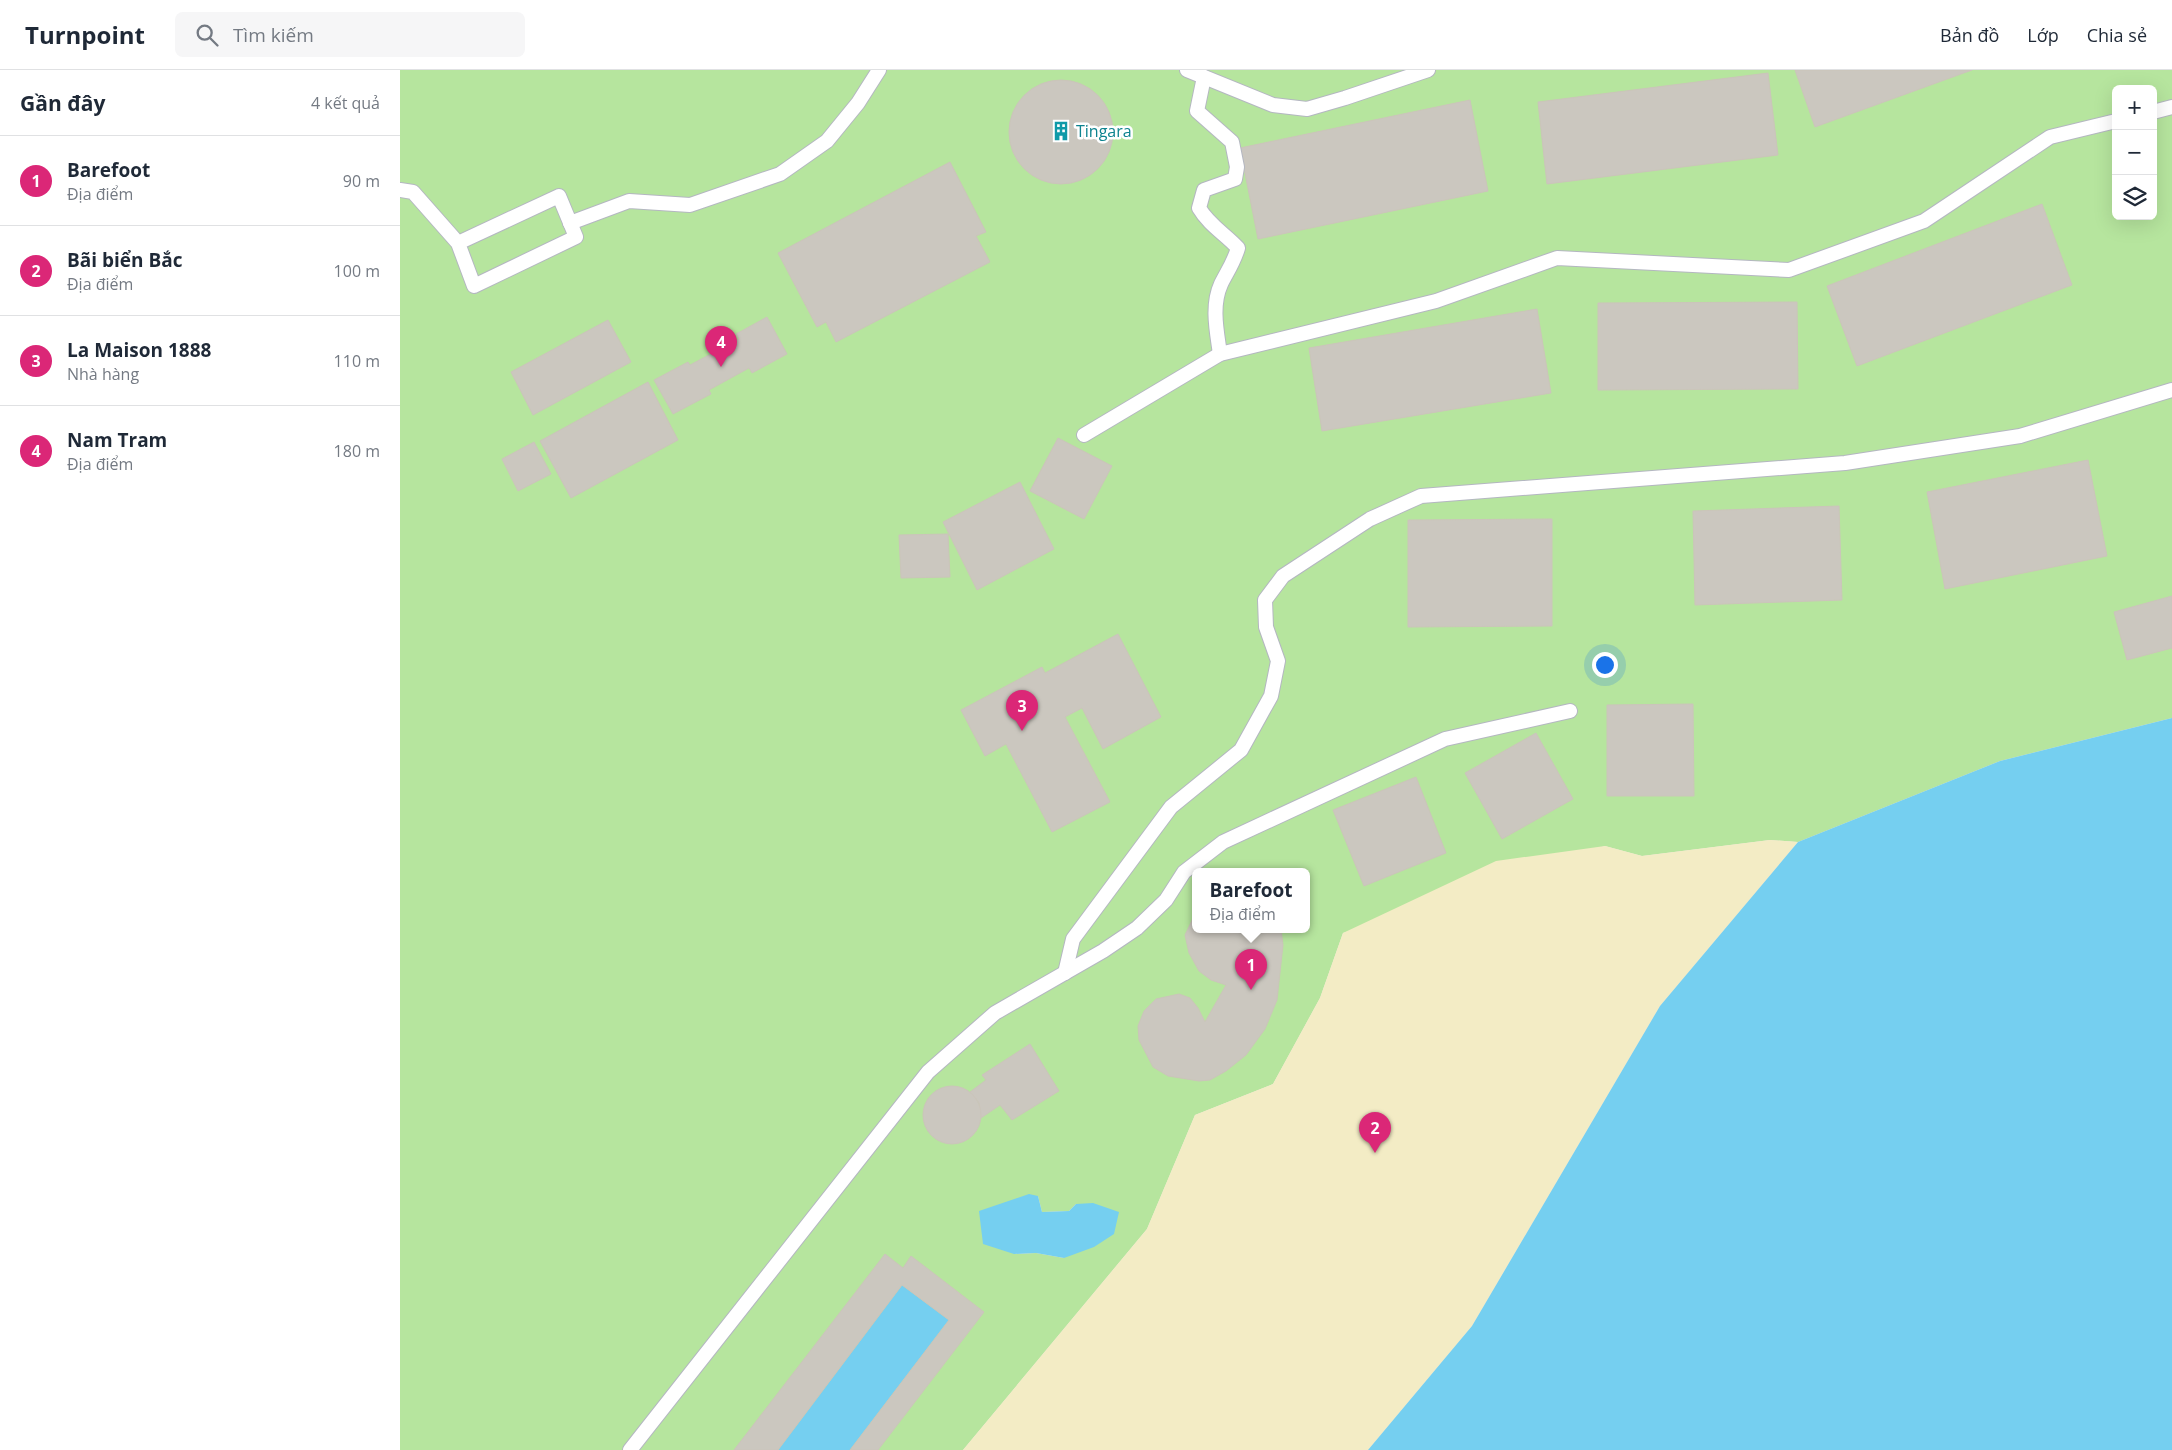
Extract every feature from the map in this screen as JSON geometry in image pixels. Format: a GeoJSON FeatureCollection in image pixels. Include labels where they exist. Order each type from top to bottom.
{"type":"FeatureCollection","features":[{"type":"Feature","properties":{"kind":"lane"},"geometry":{"type":"LineString","coordinates":[[570,222],[629,201],[690,205],[780,174],[826,141],[858,103],[879,70]]}},
{"type":"Feature","properties":{"kind":"lane"},"geometry":{"type":"LineString","coordinates":[[1187,70],[1273,105],[1307,109],[1428,70]]}},
{"type":"Feature","properties":{"kind":"lane"},"geometry":{"type":"LineString","coordinates":[[1204,77],[1198,111],[1232,142],[1237,167],[1235,179],[1204,190],[1199,208],[1207,222],[1238,248],[1234,264],[1220,286],[1215,318],[1220,354]]}},
{"type":"Feature","properties":{"kind":"lane"},"geometry":{"type":"LineString","coordinates":[[2157,111],[2172,107]]}},
{"type":"Feature","properties":{"kind":"lane"},"geometry":{"type":"LineString","coordinates":[[1084,435],[1220,354],[1436,301],[1557,258],[1789,270],[1924,221],[2050,137],[2112,122]]}},
{"type":"Feature","properties":{"kind":"lane"},"geometry":{"type":"LineString","coordinates":[[400,190],[413,192],[458,243],[474,286],[576,237],[559,196],[458,243]]}},
{"type":"Feature","properties":{"kind":"lane"},"geometry":{"type":"LineString","coordinates":[[1065,973],[1073,939],[1159,822],[1171,807],[1241,750],[1272,696],[1278,662],[1266,627],[1265,600],[1283,576],[1370,519],[1422,496],[1845,463],[2010,437],[2172,390]]}},
{"type":"Feature","properties":{"kind":"lane"},"geometry":{"type":"LineString","coordinates":[[630,1450],[928,1072],[995,1013],[1065,973],[1137,928],[1166,900],[1184,872],[1223,842],[1445,739],[1570,711]]}},
{"type":"Feature","properties":{"kind":"green space"},"geometry":{"type":"Polygon","coordinates":[[[400,70],[2172,70],[2172,718],[2000,761],[1798,842],[1770,840],[1642,856],[1605,846],[1343,933],[1320,998],[1273,1084],[1195,1115],[1147,1229],[963,1450],[400,1450],[400,70]],[[1038,1196],[1014,1254],[1036,1253],[1064,1258],[1076,1204],[1069,1211],[1042,1212],[1038,1196]]]}},
{"type":"Feature","properties":{"kind":"sand"},"geometry":{"type":"Polygon","coordinates":[[[1770,840],[1798,842],[1660,1006],[1472,1326],[1368,1450],[963,1450],[1147,1229],[1195,1115],[1273,1084],[1320,998],[1343,933],[1496,861],[1605,846],[1642,856],[1770,840]]]}},
{"type":"Feature","properties":{"kind":"water"},"geometry":{"type":"Polygon","coordinates":[[[2172,718],[2172,1450],[1368,1450],[1472,1326],[1660,1006],[1798,842],[2000,761],[2172,718]]]}},
{"type":"Feature","properties":{"kind":"water"},"geometry":{"type":"Polygon","coordinates":[[[1029,1194],[1038,1196],[1042,1212],[1069,1211],[1076,1204],[1093,1203],[1119,1212],[1114,1234],[1094,1247],[1064,1258],[1036,1253],[1014,1254],[983,1244],[979,1211],[1029,1194]]]}},
{"type":"Feature","properties":{"kind":"water"},"geometry":{"type":"Polygon","coordinates":[[[902,1285],[949,1320],[850,1450],[778,1450],[902,1285]]]}},
{"type":"Feature","properties":{"kind":"building"},"geometry":{"type":"Polygon","coordinates":[[[1795,70],[1972,70],[1815,127],[1795,70]]]}},
{"type":"Feature","properties":{"kind":"building"},"geometry":{"type":"Polygon","coordinates":[[[1768,73],[1778,155],[1547,184],[1538,102],[1768,73]]]}},
{"type":"Feature","properties":{"kind":"building","name":"Tingara"},"geometry":{"type":"Polygon","coordinates":[[[1061,80],[1081,84],[1090,89],[1104,103],[1109,112],[1113,132],[1109,152],[1104,161],[1090,175],[1081,180],[1061,184],[1041,180],[1032,175],[1018,161],[1013,152],[1009,132],[1013,112],[1018,103],[1032,89],[1041,84],[1061,80]]]}},
{"type":"Feature","properties":{"kind":"building"},"geometry":{"type":"Polygon","coordinates":[[[1470,100],[1488,191],[1258,239],[1240,148],[1470,100]]]}},
{"type":"Feature","properties":{"kind":"building"},"geometry":{"type":"Polygon","coordinates":[[[950,162],[986,232],[976,236],[990,262],[836,342],[826,322],[817,327],[778,253],[950,162]]]}},
{"type":"Feature","properties":{"kind":"building"},"geometry":{"type":"Polygon","coordinates":[[[2042,204],[2072,285],[1857,366],[1827,286],[2042,204]]]}},
{"type":"Feature","properties":{"kind":"building"},"geometry":{"type":"Polygon","coordinates":[[[1797,302],[1798,389],[1598,390],[1598,303],[1797,302]]]}},
{"type":"Feature","properties":{"kind":"building"},"geometry":{"type":"Polygon","coordinates":[[[1537,309],[1551,393],[1322,431],[1309,348],[1537,309]]]}},
{"type":"Feature","properties":{"kind":"building"},"geometry":{"type":"Polygon","coordinates":[[[767,317],[787,354],[752,373],[749,368],[709,390],[711,394],[673,414],[654,380],[688,362],[690,365],[739,339],[736,334],[767,317]]]}},
{"type":"Feature","properties":{"kind":"building"},"geometry":{"type":"Polygon","coordinates":[[[608,320],[631,362],[533,415],[511,372],[608,320]]]}},
{"type":"Feature","properties":{"kind":"building"},"geometry":{"type":"Polygon","coordinates":[[[648,382],[678,440],[571,498],[540,441],[648,382]]]}},
{"type":"Feature","properties":{"kind":"building"},"geometry":{"type":"Polygon","coordinates":[[[1058,438],[1112,466],[1084,519],[1030,491],[1058,438]]]}},
{"type":"Feature","properties":{"kind":"building"},"geometry":{"type":"Polygon","coordinates":[[[534,442],[551,474],[518,491],[502,459],[534,442]]]}},
{"type":"Feature","properties":{"kind":"building"},"geometry":{"type":"Polygon","coordinates":[[[2088,460],[2107,556],[1945,589],[1927,492],[2088,460]]]}},
{"type":"Feature","properties":{"kind":"building"},"geometry":{"type":"Polygon","coordinates":[[[1020,482],[1054,549],[977,590],[943,522],[1020,482]]]}},
{"type":"Feature","properties":{"kind":"building"},"geometry":{"type":"Polygon","coordinates":[[[1839,506],[1842,600],[1695,605],[1693,511],[1839,506]]]}},
{"type":"Feature","properties":{"kind":"building"},"geometry":{"type":"Polygon","coordinates":[[[1552,519],[1552,626],[1408,627],[1408,520],[1552,519]]]}},
{"type":"Feature","properties":{"kind":"building"},"geometry":{"type":"Polygon","coordinates":[[[948,534],[950,577],[901,578],[899,535],[948,534]]]}},
{"type":"Feature","properties":{"kind":"building"},"geometry":{"type":"Polygon","coordinates":[[[2172,596],[2172,648],[2127,660],[2114,612],[2172,596]]]}},
{"type":"Feature","properties":{"kind":"building"},"geometry":{"type":"Polygon","coordinates":[[[1118,634],[1161,717],[1103,749],[1082,708],[1065,717],[1110,802],[1052,832],[1006,744],[985,756],[961,710],[1042,667],[1045,673],[1118,634]]]}},
{"type":"Feature","properties":{"kind":"building"},"geometry":{"type":"Polygon","coordinates":[[[1693,704],[1694,796],[1607,796],[1607,705],[1693,704]]]}},
{"type":"Feature","properties":{"kind":"building"},"geometry":{"type":"Polygon","coordinates":[[[1536,733],[1573,799],[1502,839],[1465,773],[1536,733]]]}},
{"type":"Feature","properties":{"kind":"building"},"geometry":{"type":"Polygon","coordinates":[[[1416,777],[1446,853],[1364,886],[1333,810],[1416,777]]]}},
{"type":"Feature","properties":{"kind":"building"},"geometry":{"type":"Polygon","coordinates":[[[1192,920],[1192,933],[1282,933],[1283,945],[1277,1000],[1265,1029],[1246,1055],[1226,1071],[1210,1080],[1199,1081],[1168,1076],[1153,1067],[1139,1040],[1138,1026],[1144,1011],[1156,999],[1179,994],[1190,998],[1205,1022],[1226,985],[1211,980],[1199,971],[1189,953],[1185,935],[1192,920]]]}},
{"type":"Feature","properties":{"kind":"building"},"geometry":{"type":"Polygon","coordinates":[[[1030,1044],[1059,1091],[1012,1120],[1000,1105],[981,1118],[979,1103],[970,1092],[986,1080],[982,1075],[1030,1044]]]}},
{"type":"Feature","properties":{"kind":"building"},"geometry":{"type":"Polygon","coordinates":[[[946,1086],[958,1086],[973,1094],[981,1109],[981,1121],[973,1136],[958,1144],[946,1144],[931,1136],[923,1121],[923,1109],[931,1094],[946,1086]]]}},
{"type":"Feature","properties":{"kind":"building"},"geometry":{"type":"Polygon","coordinates":[[[885,1254],[903,1268],[911,1256],[984,1312],[878,1450],[850,1450],[949,1320],[902,1285],[778,1450],[734,1450],[885,1254]]]}},
{"type":"Feature","properties":{"kind":"place","name":"Tingara"},"geometry":{"type":"Point","coordinates":[1061,131]}},
{"type":"Feature","properties":{"kind":"place","name":"Nam Tram"},"geometry":{"type":"Point","coordinates":[721,367]}},
{"type":"Feature","properties":{"kind":"place","name":"La Maison 1888"},"geometry":{"type":"Point","coordinates":[1022,731]}},
{"type":"Feature","properties":{"kind":"place","name":"Barefoot"},"geometry":{"type":"Point","coordinates":[1251,990]}},
{"type":"Feature","properties":{"kind":"place","name":"Bãi biển Bắc"},"geometry":{"type":"Point","coordinates":[1375,1153]}}]}
